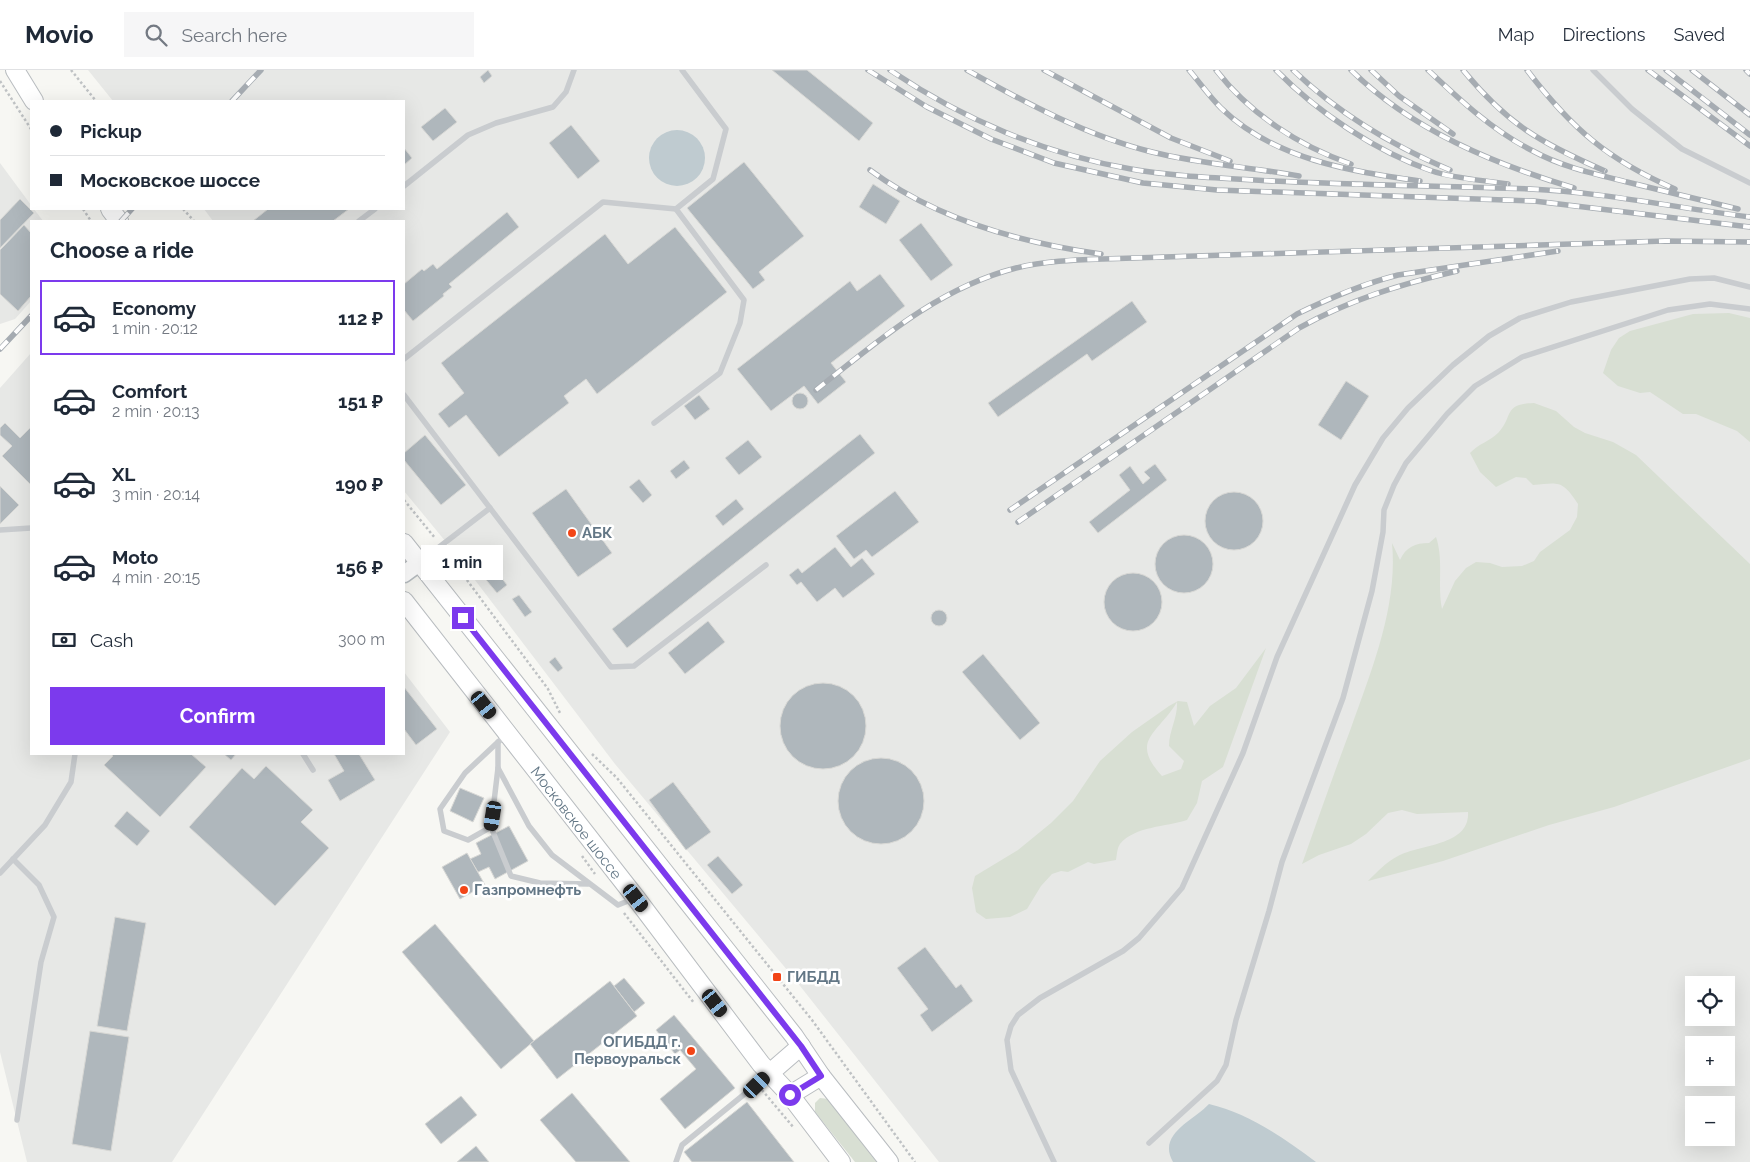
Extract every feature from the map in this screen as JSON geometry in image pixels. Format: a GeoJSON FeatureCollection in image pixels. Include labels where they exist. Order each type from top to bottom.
{"type":"FeatureCollection","features":[{"type":"Feature","properties":{"kind":"main road"},"geometry":{"type":"LineString","coordinates":[[15,70],[33,100]]}},
{"type":"Feature","properties":{"kind":"main road"},"geometry":{"type":"LineString","coordinates":[[405,544],[801,1046],[821,1076],[888,1162]]}},
{"type":"Feature","properties":{"kind":"main road","name":"Московское шоссе"},"geometry":{"type":"LineString","coordinates":[[405,602],[502,738],[636,898],[761,1064],[771,1072],[790,1095],[841,1162]]}},
{"type":"Feature","properties":{"kind":"main road"},"geometry":{"type":"LineString","coordinates":[[771,1072],[801,1046]]}},
{"type":"Feature","properties":{"kind":"main road"},"geometry":{"type":"LineString","coordinates":[[790,1095],[821,1076]]}},
{"type":"Feature","properties":{"kind":"street"},"geometry":{"type":"LineString","coordinates":[[405,573],[419,563]]}},
{"type":"Feature","properties":{"kind":"lane"},"geometry":{"type":"LineString","coordinates":[[405,185],[468,135],[496,123],[552,107],[566,92],[574,70]]}},
{"type":"Feature","properties":{"kind":"lane"},"geometry":{"type":"LineString","coordinates":[[405,358],[603,202],[676,209],[713,179],[726,129],[682,70]]}},
{"type":"Feature","properties":{"kind":"lane"},"geometry":{"type":"LineString","coordinates":[[1593,70],[1658,131],[1682,149],[1750,183]]}},
{"type":"Feature","properties":{"kind":"lane"},"geometry":{"type":"LineString","coordinates":[[654,424],[720,373],[740,323],[744,300],[676,209]]}},
{"type":"Feature","properties":{"kind":"lane"},"geometry":{"type":"LineString","coordinates":[[360,220],[374,210]]}},
{"type":"Feature","properties":{"kind":"lane"},"geometry":{"type":"LineString","coordinates":[[1054,1162],[1011,1070],[1007,1040],[1011,1026],[1018,1016],[1040,998],[1128,947],[1139,938],[1182,888],[1243,753],[1277,657],[1355,485],[1383,438],[1408,408],[1452,364],[1489,336],[1520,318],[1571,302],[1690,279],[1714,278],[1750,286]]}},
{"type":"Feature","properties":{"kind":"lane"},"geometry":{"type":"LineString","coordinates":[[1149,1143],[1217,1081],[1226,1065],[1236,1020],[1270,911],[1282,862],[1343,698],[1372,591],[1383,532],[1384,510],[1394,485],[1406,463],[1447,414],[1474,386],[1522,357],[1668,310],[1710,304],[1750,309]]}},
{"type":"Feature","properties":{"kind":"lane"},"geometry":{"type":"LineString","coordinates":[[405,396],[611,667],[634,666],[766,565]]}},
{"type":"Feature","properties":{"kind":"lane"},"geometry":{"type":"LineString","coordinates":[[419,563],[490,508]]}},
{"type":"Feature","properties":{"kind":"lane"},"geometry":{"type":"LineString","coordinates":[[0,530],[30,528]]}},
{"type":"Feature","properties":{"kind":"lane"},"geometry":{"type":"LineString","coordinates":[[502,738],[491,827],[511,876],[540,883],[588,884]]}},
{"type":"Feature","properties":{"kind":"lane"},"geometry":{"type":"LineString","coordinates":[[491,827],[468,840],[444,831],[440,809],[465,773],[502,738]]}},
{"type":"Feature","properties":{"kind":"lane"},"geometry":{"type":"LineString","coordinates":[[0,873],[45,825],[71,782],[75,755]]}},
{"type":"Feature","properties":{"kind":"lane"},"geometry":{"type":"LineString","coordinates":[[304,755],[313,770]]}},
{"type":"Feature","properties":{"kind":"lane"},"geometry":{"type":"LineString","coordinates":[[498,768],[529,826],[552,855],[618,905],[636,898]]}},
{"type":"Feature","properties":{"kind":"lane"},"geometry":{"type":"LineString","coordinates":[[13,859],[39,885],[54,917],[41,962],[16,1120]]}},
{"type":"Feature","properties":{"kind":"lane"},"geometry":{"type":"LineString","coordinates":[[676,1162],[682,1145],[771,1072]]}},
{"type":"Feature","properties":{"kind":"path"},"geometry":{"type":"LineString","coordinates":[[71,70],[95,100]]}},
{"type":"Feature","properties":{"kind":"path"},"geometry":{"type":"LineString","coordinates":[[0,81],[30,127]]}},
{"type":"Feature","properties":{"kind":"path"},"geometry":{"type":"LineString","coordinates":[[184,210],[193,220]]}},
{"type":"Feature","properties":{"kind":"path"},"geometry":{"type":"LineString","coordinates":[[405,501],[441,545],[548,689],[562,718]]}},
{"type":"Feature","properties":{"kind":"path"},"geometry":{"type":"LineString","coordinates":[[589,751],[617,778],[812,1020],[915,1162]]}},
{"type":"Feature","properties":{"kind":"shaded area"},"geometry":{"type":"Polygon","coordinates":[[[88,70],[1750,70],[1750,1162],[939,1162],[793,977],[615,764],[446,542],[405,492],[405,220],[212,220],[205,210],[405,210],[405,100],[112,100],[88,70]]]}},
{"type":"Feature","properties":{"kind":"shaded area"},"geometry":{"type":"Polygon","coordinates":[[[672,130],[682,130],[697,138],[703,147],[705,158],[703,169],[697,178],[682,186],[672,186],[661,181],[654,174],[649,163],[649,153],[654,142],[661,135],[672,130]]]}},
{"type":"Feature","properties":{"kind":"shaded area"},"geometry":{"type":"Polygon","coordinates":[[[0,163],[30,204],[30,210],[35,210],[42,220],[30,220],[30,302],[15,319],[0,324],[0,163]]]}},
{"type":"Feature","properties":{"kind":"shaded area"},"geometry":{"type":"Polygon","coordinates":[[[1729,313],[1750,318],[1750,442],[1737,431],[1696,414],[1683,414],[1650,392],[1640,393],[1618,386],[1603,373],[1611,350],[1619,338],[1630,331],[1693,314],[1729,313]]]}},
{"type":"Feature","properties":{"kind":"shaded area"},"geometry":{"type":"Polygon","coordinates":[[[30,354],[30,755],[405,755],[405,673],[450,732],[172,1162],[27,1162],[0,1052],[0,388],[30,354]]]}},
{"type":"Feature","properties":{"kind":"shaded area"},"geometry":{"type":"Polygon","coordinates":[[[1534,403],[1556,411],[1574,427],[1585,433],[1613,442],[1636,455],[1750,564],[1750,759],[1614,807],[1549,825],[1443,861],[1368,881],[1394,858],[1407,852],[1453,838],[1461,832],[1466,823],[1468,812],[1417,814],[1402,810],[1388,813],[1366,834],[1351,844],[1319,855],[1302,864],[1382,637],[1391,590],[1393,567],[1392,543],[1400,560],[1405,552],[1412,547],[1429,543],[1436,537],[1440,555],[1442,609],[1455,581],[1466,568],[1476,562],[1490,563],[1502,567],[1522,566],[1534,561],[1540,552],[1570,530],[1577,517],[1578,504],[1563,486],[1559,484],[1533,485],[1526,478],[1516,477],[1496,487],[1480,472],[1470,453],[1498,433],[1513,409],[1524,404],[1534,403]]]}},
{"type":"Feature","properties":{"kind":"shaded area"},"geometry":{"type":"Polygon","coordinates":[[[1266,648],[1223,767],[1202,781],[1197,803],[1187,820],[1142,830],[1126,838],[1120,844],[1116,860],[1094,864],[1088,862],[1068,872],[1061,871],[1052,874],[1041,886],[1027,909],[1010,917],[986,919],[976,912],[972,888],[975,876],[1018,850],[1051,823],[1073,801],[1100,761],[1132,732],[1178,701],[1187,702],[1194,726],[1210,706],[1236,688],[1266,648]],[[1177,702],[1155,730],[1147,745],[1152,764],[1162,776],[1181,769],[1184,761],[1169,746],[1177,702]]]}},
{"type":"Feature","properties":{"kind":"shaded area"},"geometry":{"type":"Polygon","coordinates":[[[820,1098],[829,1099],[879,1162],[855,1162],[815,1112],[815,1103],[820,1098]]]}},
{"type":"Feature","properties":{"kind":"shaded area"},"geometry":{"type":"Polygon","coordinates":[[[1209,1104],[1238,1113],[1265,1127],[1316,1162],[1173,1162],[1169,1152],[1173,1136],[1186,1122],[1209,1104]]]}},
{"type":"Feature","properties":{"kind":"building"},"geometry":{"type":"Polygon","coordinates":[[[488,70],[492,76],[484,83],[480,77],[488,70]]]}},
{"type":"Feature","properties":{"kind":"building"},"geometry":{"type":"Polygon","coordinates":[[[772,70],[807,70],[873,123],[859,141],[772,70]]]}},
{"type":"Feature","properties":{"kind":"building"},"geometry":{"type":"Polygon","coordinates":[[[445,108],[457,122],[433,141],[421,127],[445,108]]]}},
{"type":"Feature","properties":{"kind":"building"},"geometry":{"type":"Polygon","coordinates":[[[571,125],[600,161],[578,179],[549,143],[571,125]]]}},
{"type":"Feature","properties":{"kind":"building"},"geometry":{"type":"Polygon","coordinates":[[[405,149],[412,158],[405,164],[405,149]]]}},
{"type":"Feature","properties":{"kind":"building"},"geometry":{"type":"Polygon","coordinates":[[[744,162],[804,236],[759,272],[765,280],[753,289],[687,208],[744,162]]]}},
{"type":"Feature","properties":{"kind":"building"},"geometry":{"type":"Polygon","coordinates":[[[873,184],[900,201],[886,224],[859,207],[873,184]]]}},
{"type":"Feature","properties":{"kind":"building"},"geometry":{"type":"Polygon","coordinates":[[[20,199],[34,213],[0,248],[0,220],[20,199]]]}},
{"type":"Feature","properties":{"kind":"building"},"geometry":{"type":"Polygon","coordinates":[[[267,210],[348,210],[334,220],[254,220],[267,210]]]}},
{"type":"Feature","properties":{"kind":"building"},"geometry":{"type":"Polygon","coordinates":[[[507,212],[519,227],[449,284],[452,287],[443,294],[444,296],[413,321],[405,311],[405,283],[422,269],[424,271],[433,264],[437,269],[507,212]]]}},
{"type":"Feature","properties":{"kind":"building"},"geometry":{"type":"Polygon","coordinates":[[[921,223],[953,265],[931,281],[899,240],[921,223]]]}},
{"type":"Feature","properties":{"kind":"building"},"geometry":{"type":"Polygon","coordinates":[[[24,225],[30,232],[30,297],[18,311],[0,294],[0,250],[24,225]]]}},
{"type":"Feature","properties":{"kind":"building"},"geometry":{"type":"Polygon","coordinates":[[[675,227],[727,292],[597,394],[586,379],[564,396],[569,403],[499,457],[466,415],[449,428],[438,414],[464,393],[441,363],[605,234],[628,264],[675,227]]]}},
{"type":"Feature","properties":{"kind":"building"},"geometry":{"type":"Polygon","coordinates":[[[880,274],[905,306],[831,363],[846,382],[818,404],[804,386],[771,411],[737,369],[850,281],[857,291],[880,274]]]}},
{"type":"Feature","properties":{"kind":"building"},"geometry":{"type":"Polygon","coordinates":[[[1132,301],[1147,322],[1092,361],[1087,354],[998,417],[988,403],[1132,301]]]}},
{"type":"Feature","properties":{"kind":"building"},"geometry":{"type":"Polygon","coordinates":[[[1346,381],[1369,396],[1341,440],[1318,425],[1346,381]]]}},
{"type":"Feature","properties":{"kind":"building"},"geometry":{"type":"Polygon","coordinates":[[[800,393],[808,401],[800,409],[792,401],[800,393]]]}},
{"type":"Feature","properties":{"kind":"building"},"geometry":{"type":"Polygon","coordinates":[[[699,395],[710,409],[695,420],[684,406],[699,395]]]}},
{"type":"Feature","properties":{"kind":"building"},"geometry":{"type":"Polygon","coordinates":[[[5,423],[20,438],[30,428],[30,484],[2,456],[12,446],[0,435],[0,428],[5,423]]]}},
{"type":"Feature","properties":{"kind":"building"},"geometry":{"type":"Polygon","coordinates":[[[860,434],[875,453],[627,648],[612,629],[860,434]]]}},
{"type":"Feature","properties":{"kind":"building"},"geometry":{"type":"Polygon","coordinates":[[[425,435],[466,485],[441,505],[405,461],[405,452],[425,435]]]}},
{"type":"Feature","properties":{"kind":"building"},"geometry":{"type":"Polygon","coordinates":[[[748,440],[762,457],[739,475],[725,458],[748,440]]]}},
{"type":"Feature","properties":{"kind":"building"},"geometry":{"type":"Polygon","coordinates":[[[684,460],[690,468],[676,479],[670,471],[684,460]]]}},
{"type":"Feature","properties":{"kind":"building"},"geometry":{"type":"Polygon","coordinates":[[[1155,464],[1167,480],[1098,533],[1089,522],[1130,490],[1119,475],[1130,466],[1143,484],[1150,478],[1144,472],[1155,464]]]}},
{"type":"Feature","properties":{"kind":"building"},"geometry":{"type":"Polygon","coordinates":[[[639,479],[652,495],[643,503],[629,487],[639,479]]]}},
{"type":"Feature","properties":{"kind":"building"},"geometry":{"type":"Polygon","coordinates":[[[0,486],[19,505],[0,524],[0,486]]]}},
{"type":"Feature","properties":{"kind":"building","name":"АБК"},"geometry":{"type":"Polygon","coordinates":[[[566,489],[612,553],[578,577],[532,513],[566,489]]]}},
{"type":"Feature","properties":{"kind":"building"},"geometry":{"type":"Polygon","coordinates":[[[895,491],[919,522],[872,557],[866,550],[854,559],[836,536],[895,491]]]}},
{"type":"Feature","properties":{"kind":"building"},"geometry":{"type":"Polygon","coordinates":[[[1234,492],[1245,494],[1258,505],[1263,521],[1261,532],[1250,545],[1234,550],[1223,548],[1210,537],[1205,521],[1207,510],[1218,497],[1234,492]]]}},
{"type":"Feature","properties":{"kind":"building"},"geometry":{"type":"Polygon","coordinates":[[[736,499],[744,509],[723,526],[715,516],[736,499]]]}},
{"type":"Feature","properties":{"kind":"building"},"geometry":{"type":"Polygon","coordinates":[[[1184,535],[1195,537],[1208,548],[1213,564],[1211,575],[1200,588],[1184,593],[1173,591],[1160,580],[1155,564],[1157,553],[1168,540],[1184,535]]]}},
{"type":"Feature","properties":{"kind":"building"},"geometry":{"type":"Polygon","coordinates":[[[835,547],[851,567],[862,558],[875,574],[843,598],[835,588],[817,602],[801,582],[797,585],[789,575],[798,568],[802,573],[835,547]]]}},
{"type":"Feature","properties":{"kind":"building"},"geometry":{"type":"Polygon","coordinates":[[[470,557],[477,566],[481,562],[486,567],[491,564],[507,585],[497,593],[482,575],[476,579],[463,563],[470,557]]]}},
{"type":"Feature","properties":{"kind":"building"},"geometry":{"type":"Polygon","coordinates":[[[1133,573],[1144,575],[1157,586],[1162,602],[1160,613],[1149,626],[1133,631],[1122,629],[1109,618],[1104,602],[1106,591],[1117,578],[1133,573]]]}},
{"type":"Feature","properties":{"kind":"building"},"geometry":{"type":"Polygon","coordinates":[[[519,595],[532,612],[525,617],[512,599],[519,595]]]}},
{"type":"Feature","properties":{"kind":"building"},"geometry":{"type":"Polygon","coordinates":[[[939,610],[947,618],[939,626],[931,618],[939,610]]]}},
{"type":"Feature","properties":{"kind":"building"},"geometry":{"type":"Polygon","coordinates":[[[708,621],[725,642],[685,674],[668,653],[708,621]]]}},
{"type":"Feature","properties":{"kind":"building"},"geometry":{"type":"Polygon","coordinates":[[[983,654],[1040,723],[1020,740],[962,672],[983,654]]]}},
{"type":"Feature","properties":{"kind":"building"},"geometry":{"type":"Polygon","coordinates":[[[555,657],[563,668],[558,672],[549,662],[555,657]]]}},
{"type":"Feature","properties":{"kind":"building"},"geometry":{"type":"Polygon","coordinates":[[[823,683],[839,686],[847,690],[859,702],[863,710],[866,726],[863,742],[859,750],[847,762],[839,766],[823,769],[807,766],[799,762],[787,750],[783,742],[780,726],[783,710],[787,702],[799,690],[807,686],[823,683]]]}},
{"type":"Feature","properties":{"kind":"building"},"geometry":{"type":"Polygon","coordinates":[[[405,688],[437,729],[416,745],[405,730],[405,688]]]}},
{"type":"Feature","properties":{"kind":"building"},"geometry":{"type":"Polygon","coordinates":[[[192,755],[206,767],[160,817],[104,765],[113,756],[192,755]]]}},
{"type":"Feature","properties":{"kind":"building"},"geometry":{"type":"Polygon","coordinates":[[[225,755],[235,755],[231,760],[225,755]]]}},
{"type":"Feature","properties":{"kind":"building"},"geometry":{"type":"Polygon","coordinates":[[[335,755],[360,755],[375,780],[340,801],[328,780],[344,771],[335,755]]]}},
{"type":"Feature","properties":{"kind":"building"},"geometry":{"type":"Polygon","coordinates":[[[881,758],[897,761],[905,765],[917,777],[921,785],[924,801],[921,817],[917,825],[905,837],[897,841],[881,844],[865,841],[857,837],[845,825],[841,817],[838,801],[841,785],[845,777],[857,765],[865,761],[881,758]]]}},
{"type":"Feature","properties":{"kind":"building"},"geometry":{"type":"Polygon","coordinates":[[[266,766],[313,810],[301,822],[329,848],[275,906],[189,827],[242,768],[254,779],[266,766]]]}},
{"type":"Feature","properties":{"kind":"building"},"geometry":{"type":"Polygon","coordinates":[[[673,782],[711,832],[686,850],[649,800],[673,782]]]}},
{"type":"Feature","properties":{"kind":"building"},"geometry":{"type":"Polygon","coordinates":[[[460,788],[484,798],[473,822],[450,811],[460,788]]]}},
{"type":"Feature","properties":{"kind":"building"},"geometry":{"type":"Polygon","coordinates":[[[127,811],[150,831],[137,846],[114,826],[127,811]]]}},
{"type":"Feature","properties":{"kind":"building"},"geometry":{"type":"Polygon","coordinates":[[[509,826],[528,861],[495,879],[489,867],[478,872],[470,859],[481,854],[476,843],[509,826]]]}},
{"type":"Feature","properties":{"kind":"building"},"geometry":{"type":"Polygon","coordinates":[[[467,853],[485,885],[460,899],[442,867],[467,853]]]}},
{"type":"Feature","properties":{"kind":"building"},"geometry":{"type":"Polygon","coordinates":[[[718,856],[743,885],[732,894],[707,865],[718,856]]]}},
{"type":"Feature","properties":{"kind":"building"},"geometry":{"type":"Polygon","coordinates":[[[115,917],[146,923],[127,1031],[97,1026],[115,917]]]}},
{"type":"Feature","properties":{"kind":"building"},"geometry":{"type":"Polygon","coordinates":[[[435,924],[534,1041],[501,1069],[402,952],[435,924]]]}},
{"type":"Feature","properties":{"kind":"building"},"geometry":{"type":"Polygon","coordinates":[[[925,947],[956,988],[961,984],[973,1001],[932,1032],[920,1015],[928,1009],[897,968],[925,947]]]}},
{"type":"Feature","properties":{"kind":"building"},"geometry":{"type":"Polygon","coordinates":[[[624,978],[645,1003],[634,1012],[614,986],[624,978]]]}},
{"type":"Feature","properties":{"kind":"building"},"geometry":{"type":"Polygon","coordinates":[[[610,981],[637,1016],[557,1079],[530,1044],[610,981]]]}},
{"type":"Feature","properties":{"kind":"building"},"geometry":{"type":"Polygon","coordinates":[[[674,1015],[735,1088],[685,1129],[660,1099],[696,1069],[680,1050],[675,1054],[656,1030],[674,1015]]]}},
{"type":"Feature","properties":{"kind":"building"},"geometry":{"type":"Polygon","coordinates":[[[90,1031],[129,1037],[111,1151],[72,1144],[90,1031]]]}},
{"type":"Feature","properties":{"kind":"building"},"geometry":{"type":"Polygon","coordinates":[[[572,1093],[630,1162],[576,1162],[540,1120],[572,1093]]]}},
{"type":"Feature","properties":{"kind":"building"},"geometry":{"type":"Polygon","coordinates":[[[461,1096],[477,1115],[441,1144],[425,1124],[461,1096]]]}},
{"type":"Feature","properties":{"kind":"building"},"geometry":{"type":"Polygon","coordinates":[[[747,1102],[794,1162],[692,1162],[684,1152],[747,1102]]]}},
{"type":"Feature","properties":{"kind":"building"},"geometry":{"type":"Polygon","coordinates":[[[476,1146],[489,1162],[457,1162],[476,1146]]]}},
{"type":"Feature","properties":{"kind":"railway"},"geometry":{"type":"LineString","coordinates":[[233,100],[261,70]]}},
{"type":"Feature","properties":{"kind":"railway"},"geometry":{"type":"LineString","coordinates":[[868,70],[927,107],[991,139],[1054,163],[1143,183],[1217,190],[1534,201],[1750,227]]}},
{"type":"Feature","properties":{"kind":"railway"},"geometry":{"type":"LineString","coordinates":[[890,70],[946,104],[1005,132],[1067,154],[1148,172],[1183,176],[1336,184],[1557,191],[1750,217]]}},
{"type":"Feature","properties":{"kind":"railway"},"geometry":{"type":"LineString","coordinates":[[967,70],[1056,117],[1128,145],[1188,160],[1299,176]]}},
{"type":"Feature","properties":{"kind":"railway"},"geometry":{"type":"LineString","coordinates":[[1044,70],[1171,138],[1230,161]]}},
{"type":"Feature","properties":{"kind":"railway"},"geometry":{"type":"LineString","coordinates":[[1189,70],[1221,108],[1242,126],[1265,140],[1314,160],[1367,173],[1420,181]]}},
{"type":"Feature","properties":{"kind":"railway"},"geometry":{"type":"LineString","coordinates":[[1216,70],[1244,101],[1277,127],[1313,148],[1351,164]]}},
{"type":"Feature","properties":{"kind":"railway"},"geometry":{"type":"LineString","coordinates":[[1276,70],[1292,86],[1329,115],[1369,142],[1390,153],[1441,174],[1508,184]]}},
{"type":"Feature","properties":{"kind":"railway"},"geometry":{"type":"LineString","coordinates":[[1293,70],[1310,86],[1367,127],[1429,161],[1450,170]]}},
{"type":"Feature","properties":{"kind":"railway"},"geometry":{"type":"LineString","coordinates":[[1351,70],[1400,110],[1455,142],[1514,168],[1574,188]]}},
{"type":"Feature","properties":{"kind":"railway"},"geometry":{"type":"LineString","coordinates":[[1371,70],[1399,96],[1453,134]]}},
{"type":"Feature","properties":{"kind":"railway"},"geometry":{"type":"LineString","coordinates":[[1428,70],[1465,104],[1504,134],[1544,157],[1591,173],[1738,209]]}},
{"type":"Feature","properties":{"kind":"railway"},"geometry":{"type":"LineString","coordinates":[[1463,70],[1495,105],[1527,131],[1562,151],[1605,171]]}},
{"type":"Feature","properties":{"kind":"railway"},"geometry":{"type":"LineString","coordinates":[[1527,70],[1559,109],[1592,140],[1630,166],[1675,189]]}},
{"type":"Feature","properties":{"kind":"railway"},"geometry":{"type":"LineString","coordinates":[[1648,70],[1750,146]]}},
{"type":"Feature","properties":{"kind":"railway"},"geometry":{"type":"LineString","coordinates":[[1666,70],[1750,135]]}},
{"type":"Feature","properties":{"kind":"railway"},"geometry":{"type":"LineString","coordinates":[[1692,70],[1750,115]]}},
{"type":"Feature","properties":{"kind":"railway"},"geometry":{"type":"LineString","coordinates":[[1746,70],[1750,74]]}},
{"type":"Feature","properties":{"kind":"railway"},"geometry":{"type":"LineString","coordinates":[[870,170],[923,202],[980,226],[1040,243],[1101,254]]}},
{"type":"Feature","properties":{"kind":"railway"},"geometry":{"type":"LineString","coordinates":[[122,220],[131,210]]}},
{"type":"Feature","properties":{"kind":"railway"},"geometry":{"type":"LineString","coordinates":[[816,390],[886,335],[935,302],[988,277],[1016,268],[1037,264],[1092,259],[1665,241],[1750,242]]}},
{"type":"Feature","properties":{"kind":"railway"},"geometry":{"type":"LineString","coordinates":[[1010,510],[1297,314],[1309,308],[1359,287],[1398,275],[1558,251]]}},
{"type":"Feature","properties":{"kind":"railway"},"geometry":{"type":"LineString","coordinates":[[1018,522],[1299,328],[1356,301],[1416,281],[1457,271]]}},
{"type":"Feature","properties":{"kind":"railway"},"geometry":{"type":"LineString","coordinates":[[0,349],[30,317]]}},
{"type":"Feature","properties":{"kind":"place","name":"АБК"},"geometry":{"type":"Point","coordinates":[572,533]}},
{"type":"Feature","properties":{"kind":"place","name":"Газпромнефть"},"geometry":{"type":"Point","coordinates":[464,890]}},
{"type":"Feature","properties":{"kind":"place","name":"ГИБДД"},"geometry":{"type":"Point","coordinates":[777,977]}},
{"type":"Feature","properties":{"kind":"place","name":"ОГИБДД г. Первоуральск"},"geometry":{"type":"Point","coordinates":[691,1051]}},
{"type":"Feature","properties":{"kind":"route"},"geometry":{"type":"LineString","coordinates":[[463,618],[801,1046],[821,1076],[790,1095]]}}]}
